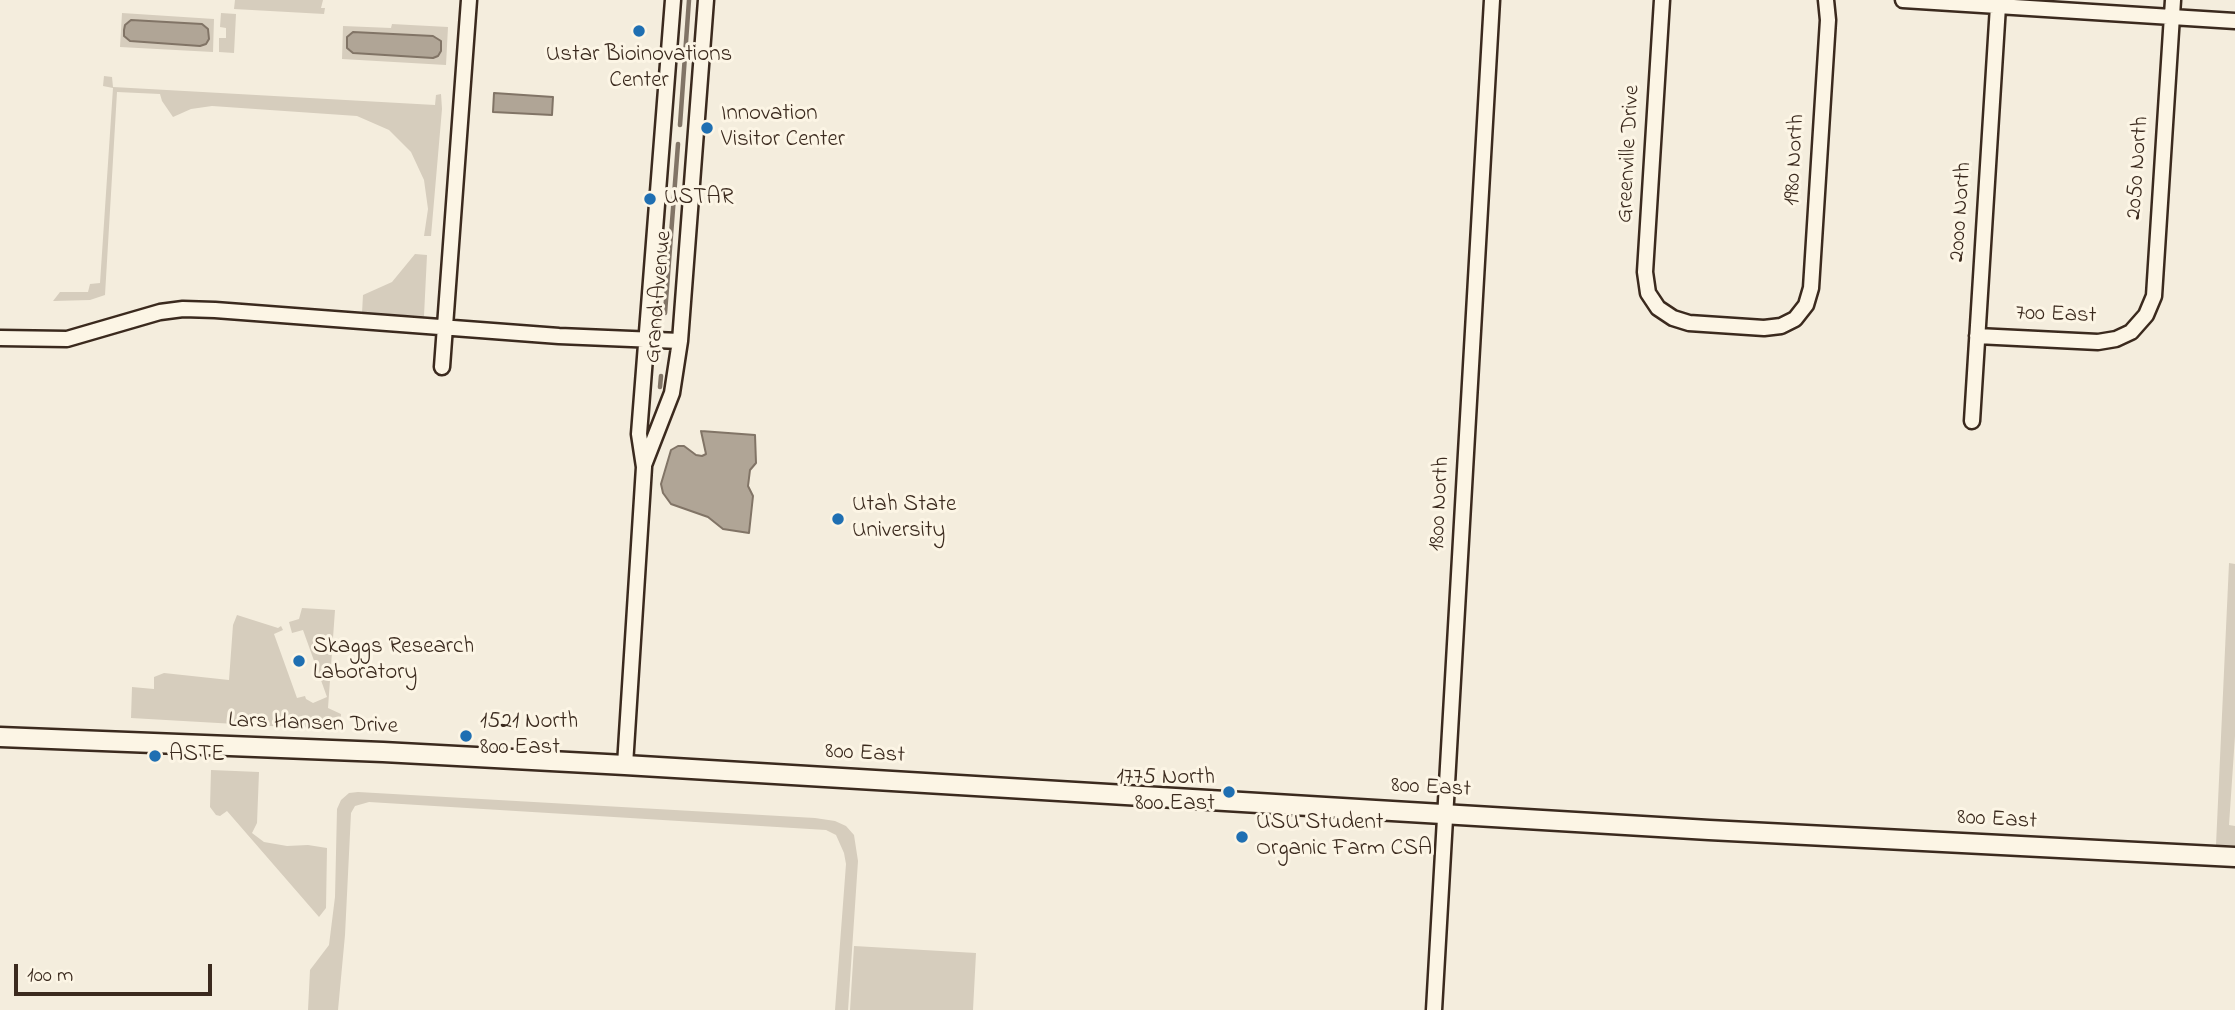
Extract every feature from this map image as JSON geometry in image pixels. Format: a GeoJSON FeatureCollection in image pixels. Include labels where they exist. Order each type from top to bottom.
{"type":"FeatureCollection","features":[{"type":"Feature","properties":{"kind":"main road","name":"Lars Hansen Drive"},"geometry":{"type":"LineString","coordinates":[[0,737],[383,752],[625,765]]}},
{"type":"Feature","properties":{"kind":"main road","name":"800 East"},"geometry":{"type":"LineString","coordinates":[[625,765],[2235,857]]}},
{"type":"Feature","properties":{"kind":"street"},"geometry":{"type":"LineString","coordinates":[[442,367],[469,0]]}},
{"type":"Feature","properties":{"kind":"street","name":"Grand Avenue"},"geometry":{"type":"LineString","coordinates":[[625,765],[644,467],[639,434],[673,0]]}},
{"type":"Feature","properties":{"kind":"street","name":"Grand Avenue"},"geometry":{"type":"LineString","coordinates":[[644,467],[672,393],[680,341],[706,0]]}},
{"type":"Feature","properties":{"kind":"street","name":"1800 North"},"geometry":{"type":"LineString","coordinates":[[1434,1010],[1492,0]]}},
{"type":"Feature","properties":{"kind":"street","name":"Greenville Drive"},"geometry":{"type":"LineString","coordinates":[[1662,0],[1645,272],[1647,293],[1658,308],[1673,318],[1689,323],[1765,328],[1780,326],[1795,319]]}},
{"type":"Feature","properties":{"kind":"street","name":"1980 North"},"geometry":{"type":"LineString","coordinates":[[1795,319],[1806,305],[1811,288],[1828,20],[1826,0]]}},
{"type":"Feature","properties":{"kind":"street"},"geometry":{"type":"LineString","coordinates":[[1903,0],[2235,21]]}},
{"type":"Feature","properties":{"kind":"street","name":"2050 North"},"geometry":{"type":"LineString","coordinates":[[2131,332],[2146,315],[2154,296],[2173,0]]}},
{"type":"Feature","properties":{"kind":"street","name":"2000 North"},"geometry":{"type":"LineString","coordinates":[[1972,421],[1998,6]]}},
{"type":"Feature","properties":{"kind":"street"},"geometry":{"type":"LineString","coordinates":[[0,338],[66,339],[152,314],[183,309],[445,328],[680,341]]}},
{"type":"Feature","properties":{"kind":"street","name":"700 East"},"geometry":{"type":"LineString","coordinates":[[1978,336],[2098,342],[2116,339],[2131,332]]}},
{"type":"Feature","properties":{"kind":"shaded area"},"geometry":{"type":"Polygon","coordinates":[[[235,0],[323,0],[321,8],[325,8],[324,14],[234,9],[235,0]]]}},
{"type":"Feature","properties":{"kind":"shaded area"},"geometry":{"type":"Polygon","coordinates":[[[122,13],[214,19],[213,52],[120,47],[122,13]]]}},
{"type":"Feature","properties":{"kind":"shaded area"},"geometry":{"type":"Polygon","coordinates":[[[221,13],[236,14],[234,53],[219,52],[219,38],[226,38],[226,28],[220,27],[221,13]]]}},
{"type":"Feature","properties":{"kind":"shaded area"},"geometry":{"type":"Polygon","coordinates":[[[131,20],[202,24],[208,29],[209,39],[206,44],[200,46],[130,41],[124,36],[124,30],[131,20]]]}},
{"type":"Feature","properties":{"kind":"shaded area"},"geometry":{"type":"Polygon","coordinates":[[[392,24],[448,27],[446,65],[342,59],[343,26],[391,28],[392,24]]]}},
{"type":"Feature","properties":{"kind":"shaded area"},"geometry":{"type":"Polygon","coordinates":[[[353,32],[433,36],[441,41],[441,51],[433,58],[353,53],[347,48],[347,37],[353,32]]]}},
{"type":"Feature","properties":{"kind":"shaded area"},"geometry":{"type":"Polygon","coordinates":[[[104,76],[112,77],[113,87],[435,105],[436,95],[441,94],[431,236],[424,236],[428,209],[424,180],[411,152],[389,130],[357,116],[212,106],[191,109],[173,117],[160,94],[117,92],[105,295],[90,300],[53,301],[60,292],[88,292],[90,284],[100,283],[113,88],[103,86],[104,76]]]}},
{"type":"Feature","properties":{"kind":"shaded area"},"geometry":{"type":"Polygon","coordinates":[[[494,93],[553,97],[552,115],[493,112],[494,93]]]}},
{"type":"Feature","properties":{"kind":"shaded area"},"geometry":{"type":"Polygon","coordinates":[[[415,254],[427,255],[424,316],[362,313],[363,295],[392,282],[415,254]]]}},
{"type":"Feature","properties":{"kind":"shaded area"},"geometry":{"type":"Polygon","coordinates":[[[701,431],[755,435],[756,463],[750,470],[748,486],[753,496],[749,533],[723,529],[708,517],[671,504],[663,493],[661,484],[671,450],[684,446],[696,455],[706,454],[701,431]]]}},
{"type":"Feature","properties":{"kind":"shaded area"},"geometry":{"type":"Polygon","coordinates":[[[2229,563],[2235,564],[2235,736],[2229,825],[2235,826],[2235,846],[2216,845],[2229,563]]]}},
{"type":"Feature","properties":{"kind":"shaded area"},"geometry":{"type":"Polygon","coordinates":[[[302,608],[335,610],[328,708],[341,714],[340,730],[131,718],[132,687],[154,689],[154,677],[164,673],[229,680],[233,625],[237,615],[278,628],[281,626],[283,630],[274,634],[297,698],[305,696],[313,703],[327,697],[303,630],[292,633],[289,622],[299,619],[302,608]]]}},
{"type":"Feature","properties":{"kind":"shaded area"},"geometry":{"type":"Polygon","coordinates":[[[211,770],[259,772],[257,823],[252,833],[264,842],[327,848],[326,908],[319,917],[227,811],[220,816],[210,807],[211,770]]]}},
{"type":"Feature","properties":{"kind":"shaded area"},"geometry":{"type":"Polygon","coordinates":[[[349,793],[835,821],[846,826],[854,835],[858,861],[848,1010],[835,1010],[846,864],[836,835],[826,830],[369,802],[355,806],[351,813],[338,1010],[308,1010],[310,970],[329,945],[335,897],[337,809],[341,800],[349,793]]]}},
{"type":"Feature","properties":{"kind":"shaded area"},"geometry":{"type":"Polygon","coordinates":[[[854,946],[976,953],[973,1010],[850,1010],[854,946]]]}},
{"type":"Feature","properties":{"kind":"waterway"},"geometry":{"type":"LineString","coordinates":[[680,125],[689,0]]}},
{"type":"Feature","properties":{"kind":"waterway"},"geometry":{"type":"LineString","coordinates":[[665,313],[678,144]]}},
{"type":"Feature","properties":{"kind":"waterway"},"geometry":{"type":"LineString","coordinates":[[660,387],[661,376]]}},
{"type":"Feature","properties":{"kind":"place","name":"Ustar Bioinovations Center"},"geometry":{"type":"Point","coordinates":[639,31]}},
{"type":"Feature","properties":{"kind":"place","name":"Innovation Visitor Center"},"geometry":{"type":"Point","coordinates":[707,128]}},
{"type":"Feature","properties":{"kind":"place","name":"USTAR"},"geometry":{"type":"Point","coordinates":[650,199]}},
{"type":"Feature","properties":{"kind":"place","name":"Utah State University"},"geometry":{"type":"Point","coordinates":[838,519]}},
{"type":"Feature","properties":{"kind":"place","name":"Skaggs Research Laboratory"},"geometry":{"type":"Point","coordinates":[299,661]}},
{"type":"Feature","properties":{"kind":"place","name":"1521 North 800 East"},"geometry":{"type":"Point","coordinates":[466,736]}},
{"type":"Feature","properties":{"kind":"place","name":"ASTE"},"geometry":{"type":"Point","coordinates":[155,756]}},
{"type":"Feature","properties":{"kind":"place","name":"1775 North 800 East"},"geometry":{"type":"Point","coordinates":[1229,792]}},
{"type":"Feature","properties":{"kind":"place","name":"USU Student Organic Farm CSA"},"geometry":{"type":"Point","coordinates":[1242,837]}}]}
